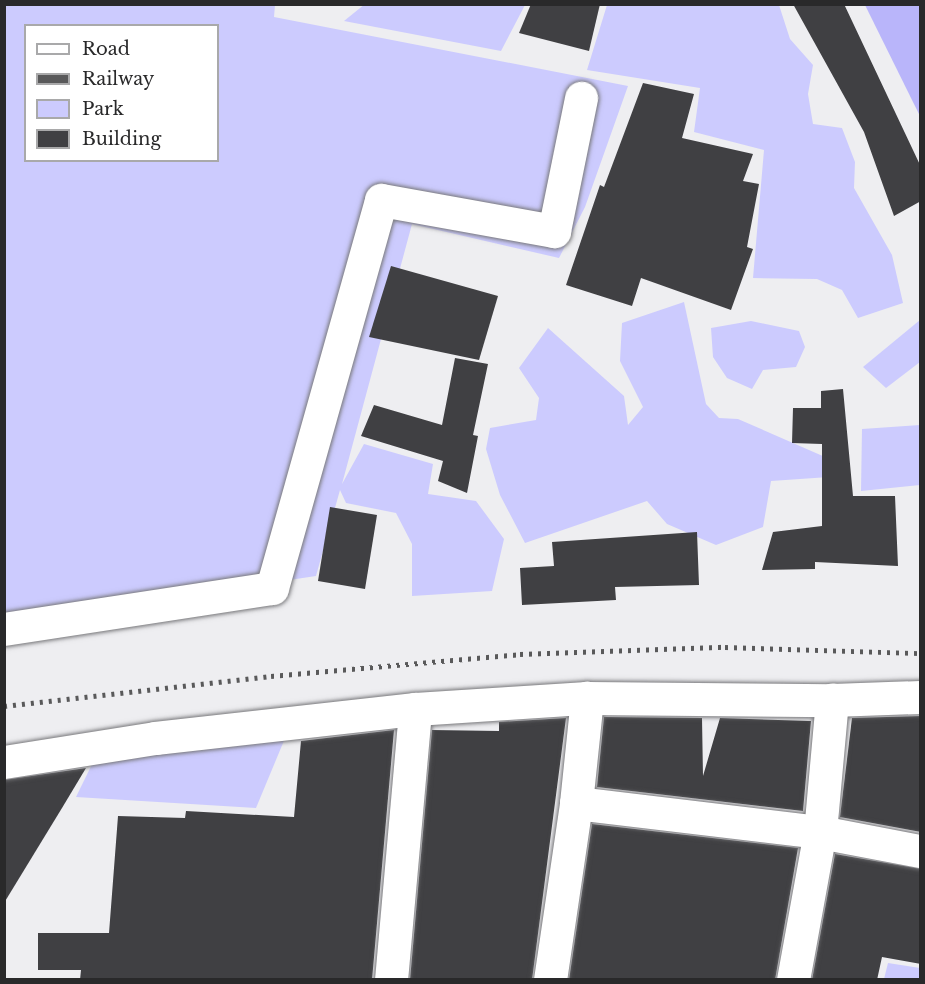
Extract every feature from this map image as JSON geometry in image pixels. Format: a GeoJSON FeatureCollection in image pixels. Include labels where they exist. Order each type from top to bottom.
{"type":"FeatureCollection","features":[{"type":"Feature","properties":{"kind":"street"},"geometry":{"type":"LineString","coordinates":[[4,629],[272,588],[381,200],[554,231],[581,98]]}},
{"type":"Feature","properties":{"kind":"street"},"geometry":{"type":"LineString","coordinates":[[4,762],[155,738],[415,710],[587,698],[832,700],[921,697]]}},
{"type":"Feature","properties":{"kind":"street"},"geometry":{"type":"LineString","coordinates":[[550,980],[576,803],[587,698]]}},
{"type":"Feature","properties":{"kind":"street"},"geometry":{"type":"LineString","coordinates":[[793,980],[820,832],[832,700]]}},
{"type":"Feature","properties":{"kind":"street"},"geometry":{"type":"LineString","coordinates":[[391,980],[415,710]]}},
{"type":"Feature","properties":{"kind":"street"},"geometry":{"type":"LineString","coordinates":[[576,803],[820,832],[921,851]]}},
{"type":"Feature","properties":{"kind":"green space"},"geometry":{"type":"Polygon","coordinates":[[[365,4],[525,5],[501,51],[344,21],[365,4]]]}},
{"type":"Feature","properties":{"kind":"green space"},"geometry":{"type":"Polygon","coordinates":[[[4,5],[275,5],[274,17],[628,86],[585,207],[559,258],[412,224],[342,484],[364,444],[433,464],[428,494],[476,501],[504,539],[492,591],[412,596],[412,544],[396,513],[346,503],[340,490],[316,576],[5,622],[4,5]]]}},
{"type":"Feature","properties":{"kind":"green space"},"geometry":{"type":"Polygon","coordinates":[[[607,5],[779,5],[790,39],[813,65],[808,94],[813,124],[842,128],[855,162],[854,188],[892,255],[903,303],[858,318],[842,290],[817,279],[753,278],[764,150],[694,132],[700,88],[587,70],[607,5]]]}},
{"type":"Feature","properties":{"kind":"green space"},"geometry":{"type":"Polygon","coordinates":[[[684,302],[706,404],[719,418],[738,419],[825,457],[829,477],[771,481],[763,527],[716,545],[667,524],[647,501],[525,543],[500,495],[486,449],[490,428],[536,420],[539,398],[519,368],[548,328],[624,396],[628,425],[643,407],[620,361],[622,323],[684,302]]]}},
{"type":"Feature","properties":{"kind":"green space"},"geometry":{"type":"Polygon","coordinates":[[[920,320],[920,362],[886,388],[863,367],[920,320]]]}},
{"type":"Feature","properties":{"kind":"green space"},"geometry":{"type":"Polygon","coordinates":[[[751,321],[799,331],[805,347],[796,367],[763,370],[752,389],[727,378],[713,357],[711,328],[751,321]]]}},
{"type":"Feature","properties":{"kind":"green space"},"geometry":{"type":"Polygon","coordinates":[[[920,425],[920,485],[861,491],[862,429],[920,425]]]}},
{"type":"Feature","properties":{"kind":"green space"},"geometry":{"type":"Polygon","coordinates":[[[288,731],[256,808],[76,797],[97,754],[288,731]]]}},
{"type":"Feature","properties":{"kind":"green space"},"geometry":{"type":"Polygon","coordinates":[[[888,963],[920,968],[920,979],[884,979],[888,963]]]}},
{"type":"Feature","properties":{"kind":"shaded area"},"geometry":{"type":"Polygon","coordinates":[[[865,5],[920,5],[920,116],[913,102],[865,5]]]}},
{"type":"Feature","properties":{"kind":"building"},"geometry":{"type":"Polygon","coordinates":[[[531,4],[600,4],[589,51],[519,33],[531,4]]]}},
{"type":"Feature","properties":{"kind":"building"},"geometry":{"type":"Polygon","coordinates":[[[793,4],[844,4],[921,167],[921,201],[894,216],[864,132],[793,4]]]}},
{"type":"Feature","properties":{"kind":"building"},"geometry":{"type":"Polygon","coordinates":[[[643,83],[694,94],[682,138],[753,154],[743,181],[759,184],[747,247],[753,249],[731,310],[641,278],[632,306],[566,285],[600,185],[604,187],[643,83]]]}},
{"type":"Feature","properties":{"kind":"building"},"geometry":{"type":"Polygon","coordinates":[[[391,266],[498,296],[479,360],[369,337],[391,266]]]}},
{"type":"Feature","properties":{"kind":"building"},"geometry":{"type":"Polygon","coordinates":[[[455,358],[488,364],[473,435],[478,436],[467,493],[438,481],[443,461],[361,436],[374,405],[442,425],[455,358]]]}},
{"type":"Feature","properties":{"kind":"building"},"geometry":{"type":"Polygon","coordinates":[[[843,389],[853,496],[895,496],[898,566],[815,562],[815,569],[762,570],[773,532],[822,526],[822,444],[792,443],[793,408],[821,408],[821,391],[843,389]]]}},
{"type":"Feature","properties":{"kind":"building"},"geometry":{"type":"Polygon","coordinates":[[[330,507],[377,515],[365,589],[318,581],[330,507]]]}},
{"type":"Feature","properties":{"kind":"building"},"geometry":{"type":"Polygon","coordinates":[[[697,532],[699,585],[615,587],[616,600],[522,605],[520,568],[554,566],[552,542],[697,532]]]}},
{"type":"Feature","properties":{"kind":"building"},"geometry":{"type":"Polygon","coordinates":[[[921,716],[921,832],[840,817],[852,718],[921,716]]]}},
{"type":"Feature","properties":{"kind":"building"},"geometry":{"type":"Polygon","coordinates":[[[604,717],[702,718],[703,776],[720,718],[811,721],[803,811],[597,787],[604,717]]]}},
{"type":"Feature","properties":{"kind":"building"},"geometry":{"type":"Polygon","coordinates":[[[566,718],[532,980],[410,980],[432,730],[499,731],[499,722],[566,718]]]}},
{"type":"Feature","properties":{"kind":"building"},"geometry":{"type":"Polygon","coordinates":[[[394,730],[372,980],[80,980],[81,970],[38,970],[38,933],[109,933],[118,816],[185,818],[186,811],[294,817],[301,741],[394,730]]]}},
{"type":"Feature","properties":{"kind":"building"},"geometry":{"type":"Polygon","coordinates":[[[86,768],[62,808],[4,903],[4,780],[86,768]]]}},
{"type":"Feature","properties":{"kind":"building"},"geometry":{"type":"Polygon","coordinates":[[[592,824],[798,848],[775,980],[569,980],[592,824]]]}},
{"type":"Feature","properties":{"kind":"building"},"geometry":{"type":"Polygon","coordinates":[[[835,854],[921,869],[921,964],[882,957],[877,980],[812,980],[835,854]]]}},
{"type":"Feature","properties":{"kind":"railway"},"geometry":{"type":"LineString","coordinates":[[4,706],[271,676],[520,654],[725,647],[920,653]]}}]}
